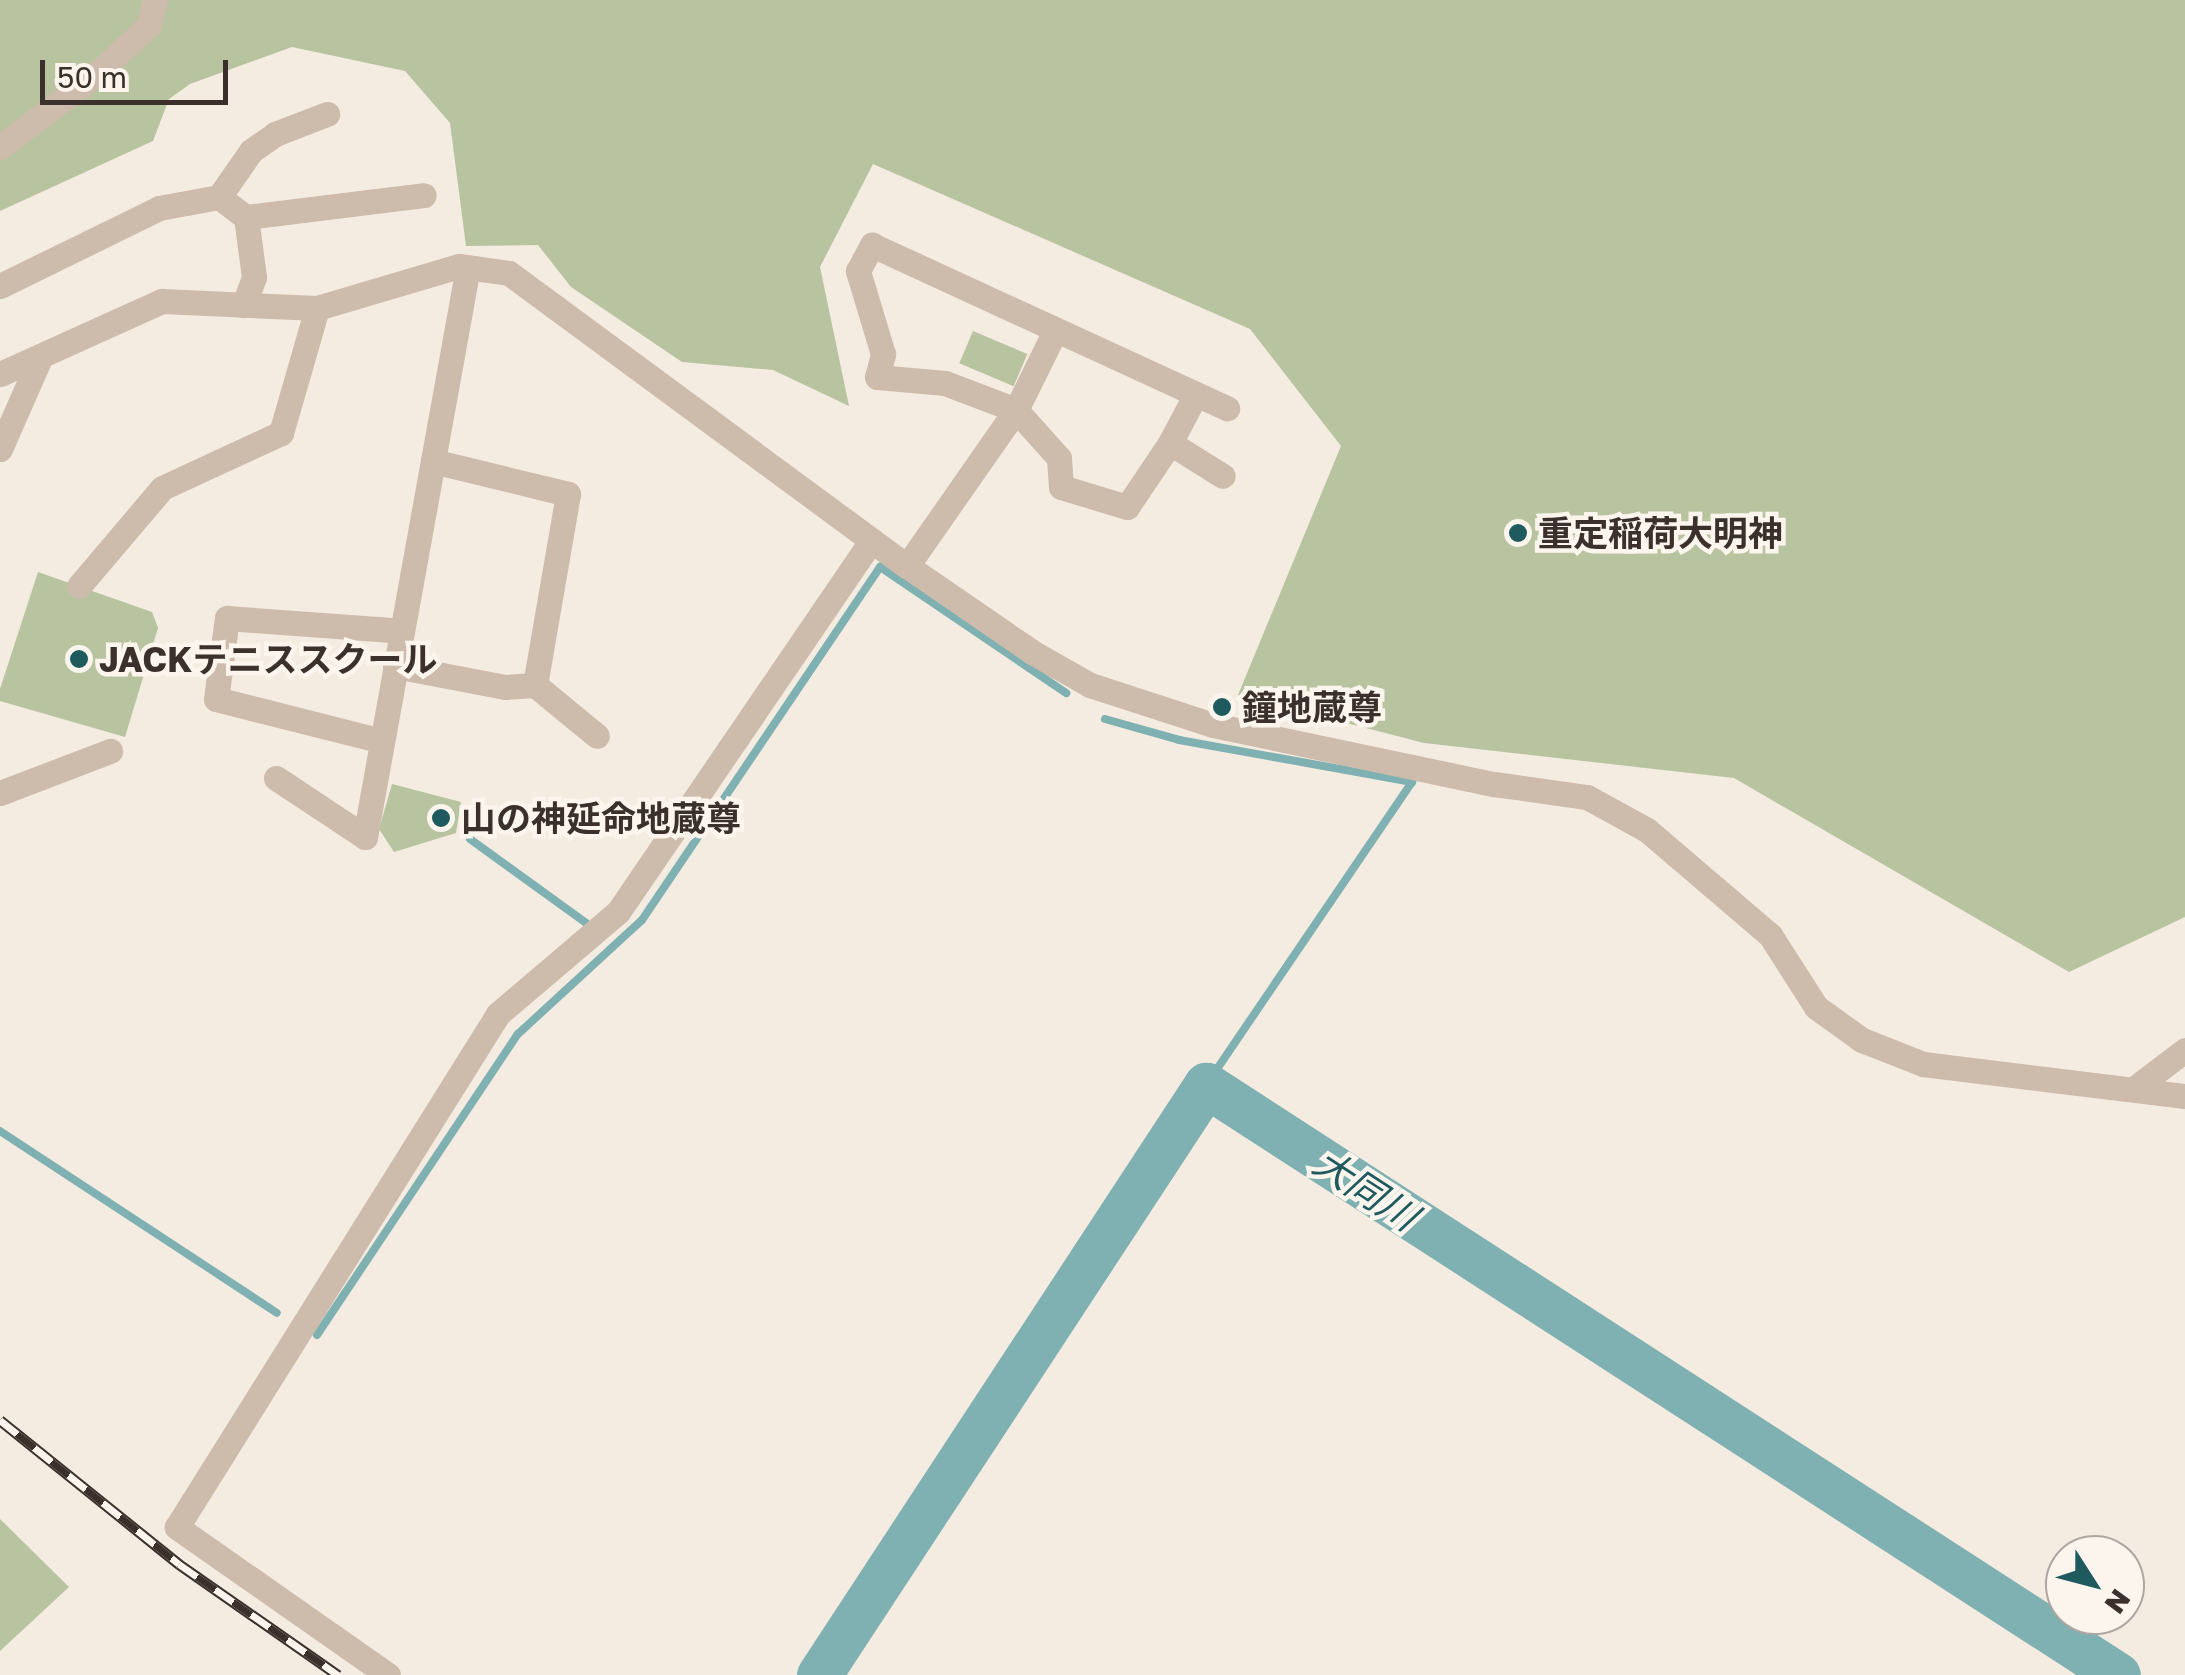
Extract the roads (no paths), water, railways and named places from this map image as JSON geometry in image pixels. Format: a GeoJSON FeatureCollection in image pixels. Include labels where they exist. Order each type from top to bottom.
{"type":"FeatureCollection","features":[{"type":"Feature","properties":{"kind":"street"},"geometry":{"type":"LineString","coordinates":[[0,146],[98,74],[149,25],[156,0]]}},
{"type":"Feature","properties":{"kind":"street"},"geometry":{"type":"LineString","coordinates":[[0,286],[160,208],[219,197],[251,151],[275,134],[327,114]]}},
{"type":"Feature","properties":{"kind":"street"},"geometry":{"type":"LineString","coordinates":[[219,197],[246,217],[424,195]]}},
{"type":"Feature","properties":{"kind":"street"},"geometry":{"type":"LineString","coordinates":[[244,305],[254,277],[246,217]]}},
{"type":"Feature","properties":{"kind":"street"},"geometry":{"type":"LineString","coordinates":[[1196,394],[1170,443],[1127,508],[1061,486],[1059,458],[1016,410],[945,383],[877,378],[883,354],[858,271],[872,245],[1227,408]]}},
{"type":"Feature","properties":{"kind":"street"},"geometry":{"type":"LineString","coordinates":[[276,778],[365,837],[468,267]]}},
{"type":"Feature","properties":{"kind":"street"},"geometry":{"type":"LineString","coordinates":[[0,374],[39,360],[162,301],[317,308],[468,267],[509,274],[907,566],[1032,652],[1100,688],[1213,726],[1494,784],[1587,798],[1646,830],[1770,934],[1816,1007],[1862,1040],[1923,1064],[2185,1096]]}},
{"type":"Feature","properties":{"kind":"street"},"geometry":{"type":"LineString","coordinates":[[80,586],[162,488],[281,433],[317,308]]}},
{"type":"Feature","properties":{"kind":"street"},"geometry":{"type":"LineString","coordinates":[[907,566],[1016,410],[1055,332]]}},
{"type":"Feature","properties":{"kind":"street"},"geometry":{"type":"LineString","coordinates":[[0,450],[39,360]]}},
{"type":"Feature","properties":{"kind":"street"},"geometry":{"type":"LineString","coordinates":[[1170,443],[1223,476]]}},
{"type":"Feature","properties":{"kind":"street"},"geometry":{"type":"LineString","coordinates":[[433,460],[568,494],[535,685]]}},
{"type":"Feature","properties":{"kind":"street"},"geometry":{"type":"LineString","coordinates":[[388,1675],[178,1527],[498,1014],[618,912],[872,540]]}},
{"type":"Feature","properties":{"kind":"street"},"geometry":{"type":"LineString","coordinates":[[382,741],[216,698],[227,618],[402,631]]}},
{"type":"Feature","properties":{"kind":"street"},"geometry":{"type":"LineString","coordinates":[[394,666],[505,687],[535,685],[597,736]]}},
{"type":"Feature","properties":{"kind":"street"},"geometry":{"type":"LineString","coordinates":[[0,792],[110,752]]}},
{"type":"Feature","properties":{"kind":"street"},"geometry":{"type":"LineString","coordinates":[[2135,1088],[2185,1050]]}},
{"type":"Feature","properties":{"kind":"waterway"},"geometry":{"type":"LineString","coordinates":[[317,1335],[518,1034],[642,920],[880,567],[1066,693]]}},
{"type":"Feature","properties":{"kind":"waterway"},"geometry":{"type":"LineString","coordinates":[[1105,719],[1179,740],[1412,782],[1206,1085]]}},
{"type":"Feature","properties":{"kind":"waterway"},"geometry":{"type":"LineString","coordinates":[[470,839],[586,923]]}},
{"type":"Feature","properties":{"kind":"waterway","name":"大同川"},"geometry":{"type":"LineString","coordinates":[[819,1675],[1206,1085],[2118,1675]]}},
{"type":"Feature","properties":{"kind":"waterway"},"geometry":{"type":"LineString","coordinates":[[0,1131],[277,1313]]}},
{"type":"Feature","properties":{"kind":"railway"},"geometry":{"type":"LineString","coordinates":[[0,1420],[179,1564],[338,1675]]}},
{"type":"Feature","properties":{"kind":"place","name":"重定稲荷大明神"},"geometry":{"type":"Point","coordinates":[1518,533]}},
{"type":"Feature","properties":{"kind":"place","name":"JACKテニススクール"},"geometry":{"type":"Point","coordinates":[79,659]}},
{"type":"Feature","properties":{"kind":"place","name":"鐘地蔵尊"},"geometry":{"type":"Point","coordinates":[1222,707]}},
{"type":"Feature","properties":{"kind":"place","name":"山の神延命地蔵尊"},"geometry":{"type":"Point","coordinates":[441,818]}}]}
